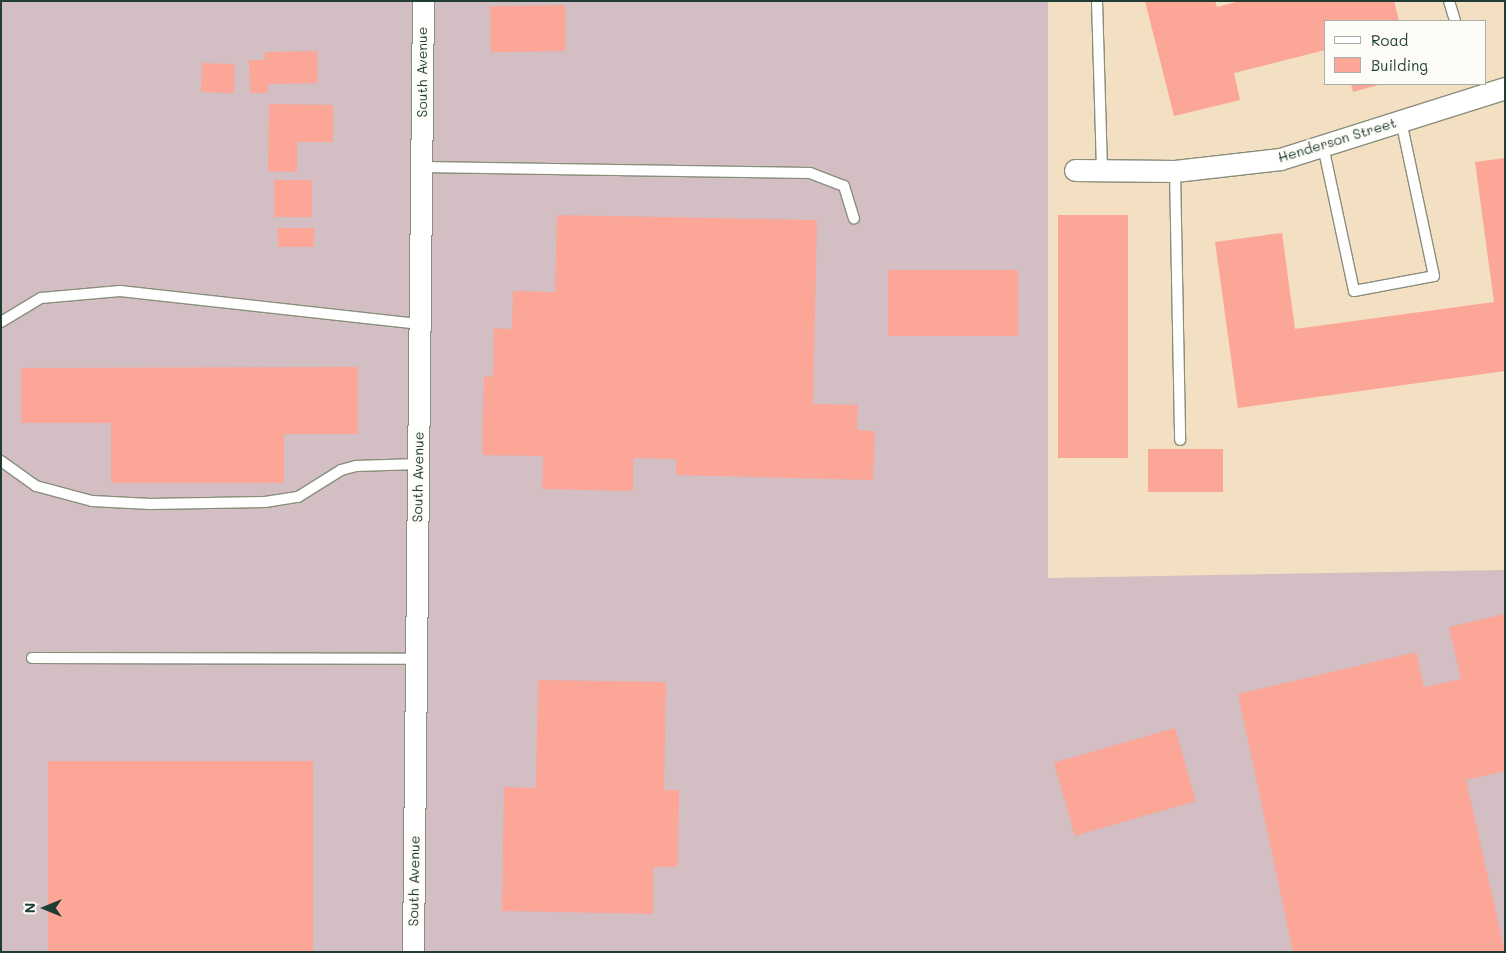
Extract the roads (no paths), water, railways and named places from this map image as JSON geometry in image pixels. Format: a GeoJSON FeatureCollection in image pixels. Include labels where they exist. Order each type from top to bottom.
{"type":"FeatureCollection","features":[{"type":"Feature","properties":{"kind":"street","name":"South Avenue"},"geometry":{"type":"LineString","coordinates":[[414,952],[423,1]]}},
{"type":"Feature","properties":{"kind":"street","name":"Henderson Street"},"geometry":{"type":"LineString","coordinates":[[1075,170],[1175,171],[1280,159],[1401,121],[1478,90],[1505,88]]}},
{"type":"Feature","properties":{"kind":"lane"},"geometry":{"type":"LineString","coordinates":[[1097,1],[1102,170]]}},
{"type":"Feature","properties":{"kind":"lane"},"geometry":{"type":"LineString","coordinates":[[1449,1],[1455,20]]}},
{"type":"Feature","properties":{"kind":"lane"},"geometry":{"type":"LineString","coordinates":[[1323,146],[1354,291],[1434,276],[1401,121]]}},
{"type":"Feature","properties":{"kind":"lane"},"geometry":{"type":"LineString","coordinates":[[422,167],[810,173],[844,186],[854,219]]}},
{"type":"Feature","properties":{"kind":"lane"},"geometry":{"type":"LineString","coordinates":[[1175,171],[1180,440]]}},
{"type":"Feature","properties":{"kind":"lane"},"geometry":{"type":"LineString","coordinates":[[1,322],[41,298],[120,291],[420,324]]}},
{"type":"Feature","properties":{"kind":"lane"},"geometry":{"type":"LineString","coordinates":[[1,461],[36,486],[92,501],[150,504],[265,502],[298,497],[341,470],[356,466],[418,464]]}},
{"type":"Feature","properties":{"kind":"lane"},"geometry":{"type":"LineString","coordinates":[[32,658],[416,659]]}}]}
